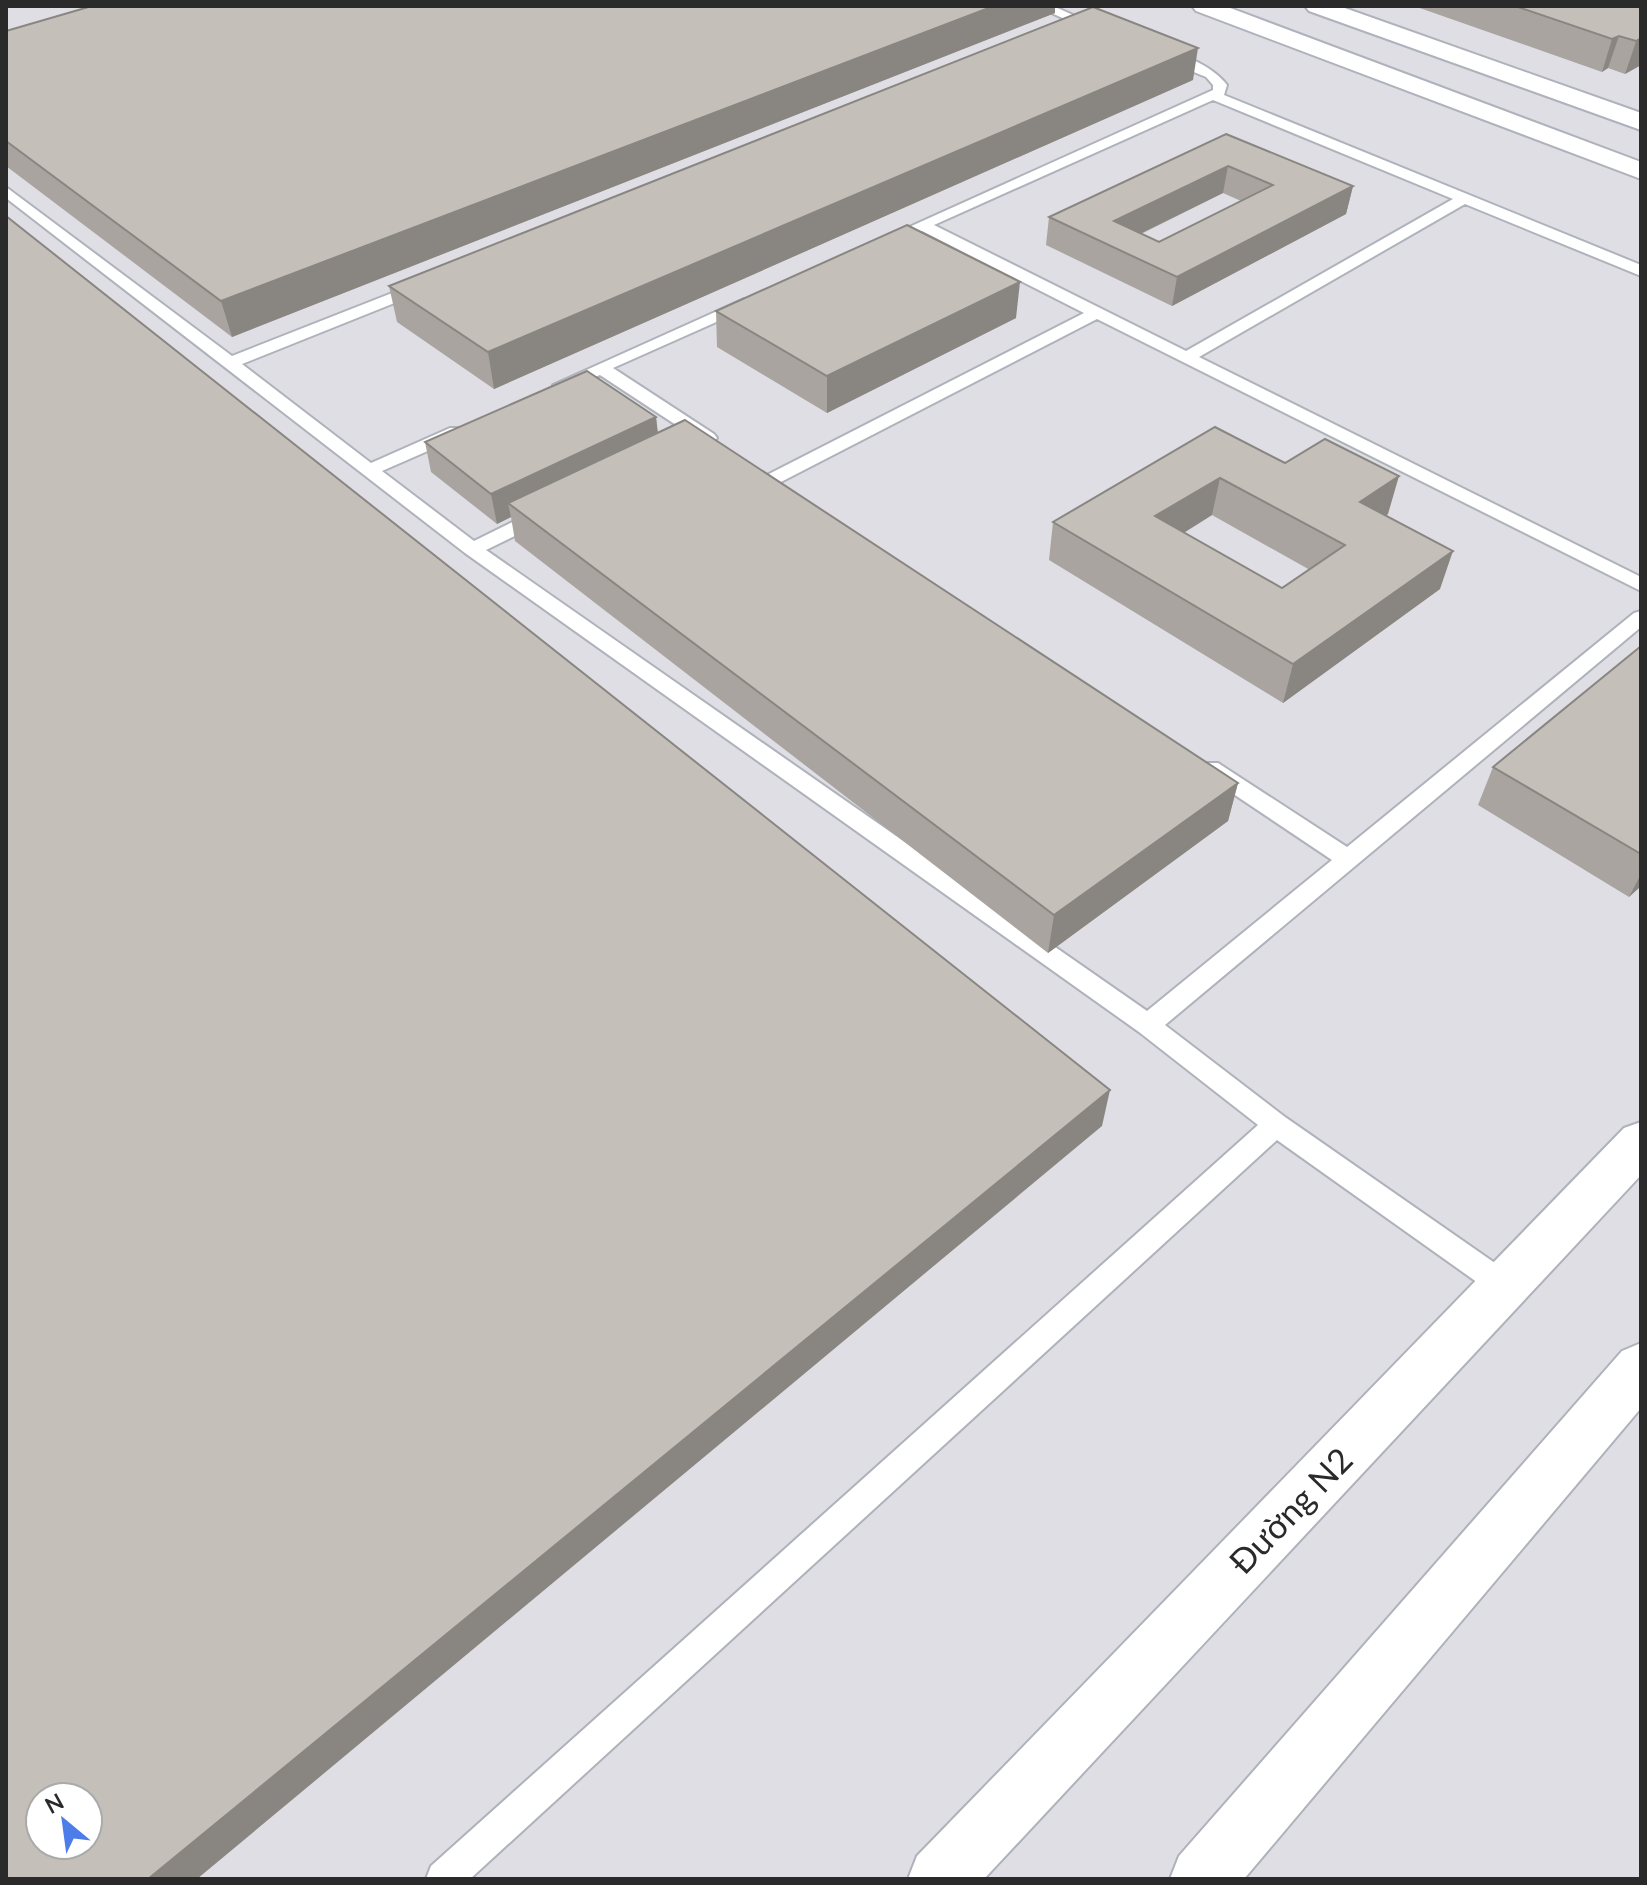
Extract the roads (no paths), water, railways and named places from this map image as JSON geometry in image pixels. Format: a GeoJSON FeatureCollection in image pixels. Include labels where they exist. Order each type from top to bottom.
{"type":"FeatureCollection","features":[{"type":"Feature","properties":{"kind":"street"},"geometry":{"type":"LineString","coordinates":[[1204,6],[1641,171]]}},
{"type":"Feature","properties":{"kind":"street"},"geometry":{"type":"LineString","coordinates":[[1317,6],[1641,122]]}},
{"type":"Feature","properties":{"kind":"street","name":"Đường N2"},"geometry":{"type":"LineString","coordinates":[[940,1879],[1641,1142]]}},
{"type":"Feature","properties":{"kind":"street"},"geometry":{"type":"LineString","coordinates":[[1202,1879],[1641,1368]]}},
{"type":"Feature","properties":{"kind":"lane"},"geometry":{"type":"LineString","coordinates":[[1042,6],[1112,34]]}},
{"type":"Feature","properties":{"kind":"lane"},"geometry":{"type":"LineString","coordinates":[[863,251],[1219,92],[1220,85],[1211,74],[1155,51]]}},
{"type":"Feature","properties":{"kind":"lane"},"geometry":{"type":"LineString","coordinates":[[1213,95],[1641,271]]}},
{"type":"Feature","properties":{"kind":"lane"},"geometry":{"type":"LineString","coordinates":[[6,191],[472,549],[1148,1025],[1276,1125],[1505,1286]]}},
{"type":"Feature","properties":{"kind":"lane"},"geometry":{"type":"LineString","coordinates":[[1186,358],[1465,198]]}},
{"type":"Feature","properties":{"kind":"lane"},"geometry":{"type":"LineString","coordinates":[[922,225],[1641,585]]}},
{"type":"Feature","properties":{"kind":"lane"},"geometry":{"type":"LineString","coordinates":[[230,363],[437,280]]}},
{"type":"Feature","properties":{"kind":"lane"},"geometry":{"type":"LineString","coordinates":[[543,394],[761,297]]}},
{"type":"Feature","properties":{"kind":"lane"},"geometry":{"type":"LineString","coordinates":[[771,480],[1096,313]]}},
{"type":"Feature","properties":{"kind":"lane"},"geometry":{"type":"LineString","coordinates":[[601,368],[698,439],[731,454]]}},
{"type":"Feature","properties":{"kind":"lane"},"geometry":{"type":"LineString","coordinates":[[370,470],[471,426]]}},
{"type":"Feature","properties":{"kind":"lane"},"geometry":{"type":"LineString","coordinates":[[472,549],[554,509]]}},
{"type":"Feature","properties":{"kind":"lane"},"geometry":{"type":"LineString","coordinates":[[1148,1025],[1641,617]]}},
{"type":"Feature","properties":{"kind":"lane"},"geometry":{"type":"LineString","coordinates":[[1191,755],[1348,859]]}},
{"type":"Feature","properties":{"kind":"lane"},"geometry":{"type":"LineString","coordinates":[[444,1879],[1276,1125]]}}]}
